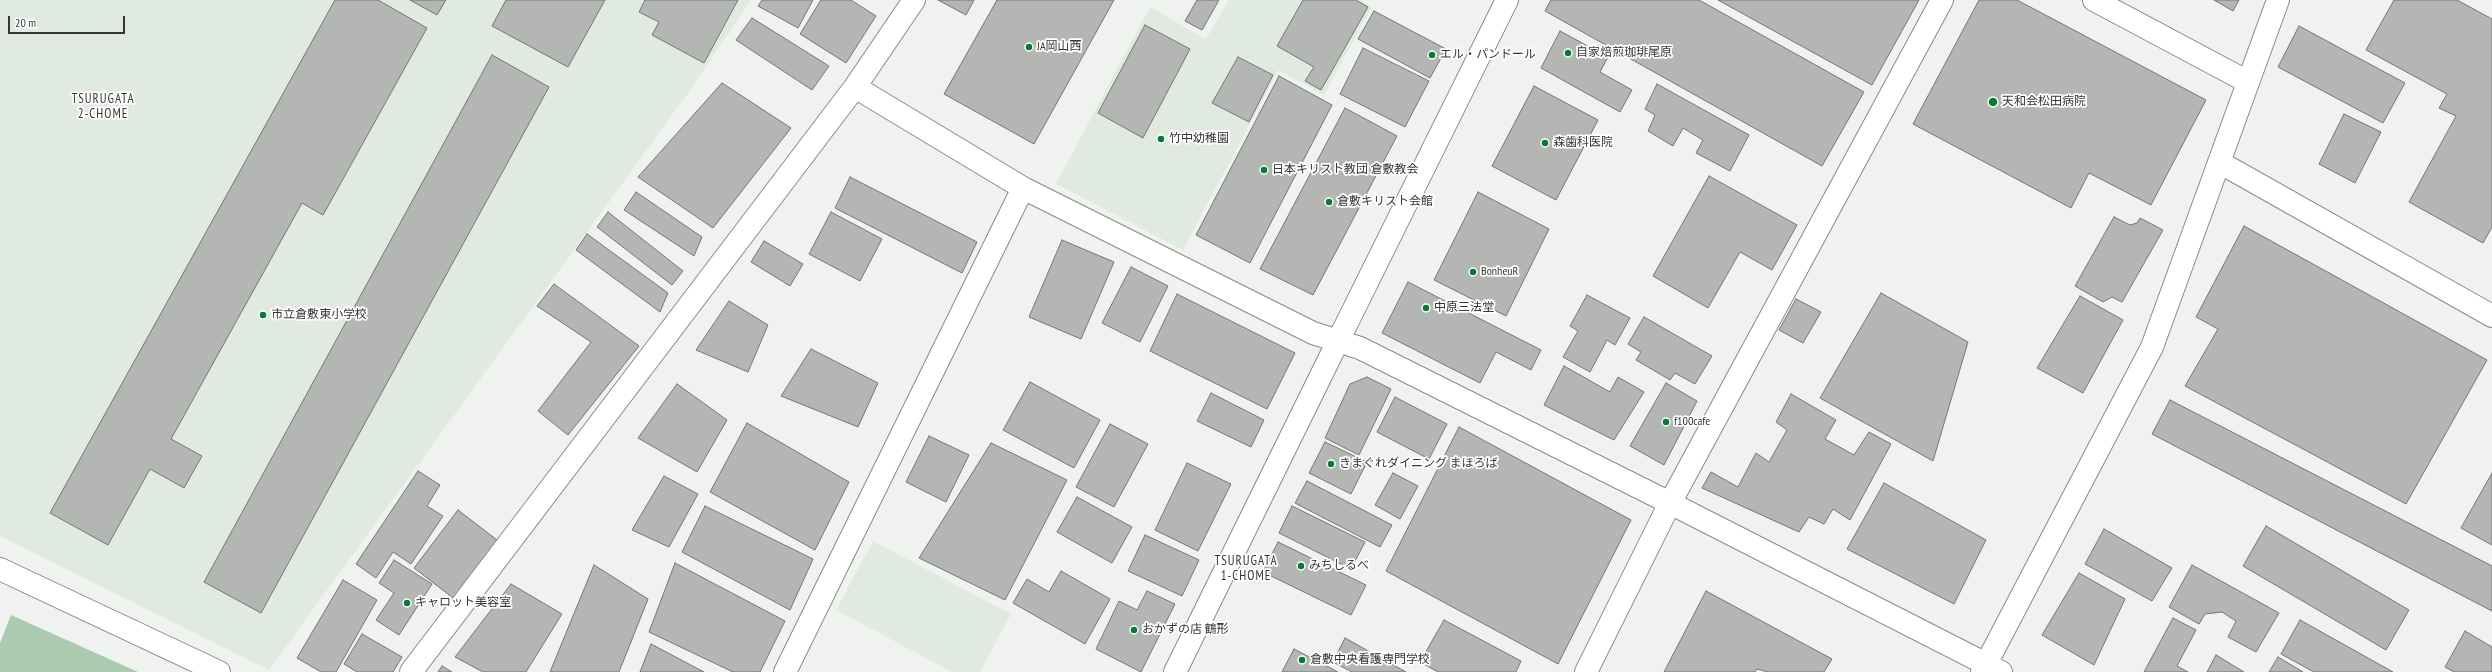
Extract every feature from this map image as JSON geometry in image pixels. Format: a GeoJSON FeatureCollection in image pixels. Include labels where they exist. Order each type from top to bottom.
{"type":"FeatureCollection","features":[{"type":"Feature","properties":{"kind":"street"},"geometry":{"type":"LineString","coordinates":[[411,672],[855,87],[914,0]]}},
{"type":"Feature","properties":{"kind":"street"},"geometry":{"type":"LineString","coordinates":[[1175,672],[1507,0]]}},
{"type":"Feature","properties":{"kind":"street"},"geometry":{"type":"LineString","coordinates":[[1586,672],[1670,503],[1942,0]]}},
{"type":"Feature","properties":{"kind":"street"},"geometry":{"type":"LineString","coordinates":[[2094,0],[2248,82]]}},
{"type":"Feature","properties":{"kind":"street"},"geometry":{"type":"LineString","coordinates":[[855,87],[1023,188],[1313,333],[1360,348],[1670,503],[1990,669],[2152,347],[2278,0]]}},
{"type":"Feature","properties":{"kind":"street"},"geometry":{"type":"LineString","coordinates":[[2219,162],[2492,316]]}},
{"type":"Feature","properties":{"kind":"street"},"geometry":{"type":"LineString","coordinates":[[785,672],[1023,188]]}},
{"type":"Feature","properties":{"kind":"street"},"geometry":{"type":"LineString","coordinates":[[0,569],[219,672]]}},
{"type":"Feature","properties":{"kind":"shaded area","name":"市立倉敷東小学校"},"geometry":{"type":"Polygon","coordinates":[[[0,0],[751,0],[688,93],[269,670],[0,536],[0,0]]]}},
{"type":"Feature","properties":{"kind":"shaded area","name":"竹中幼稚園"},"geometry":{"type":"Polygon","coordinates":[[[1229,0],[1360,0],[1372,7],[1324,95],[1278,70],[1183,250],[1056,184],[1150,7],[1206,39],[1229,0]]]}},
{"type":"Feature","properties":{"kind":"shaded area"},"geometry":{"type":"Polygon","coordinates":[[[873,541],[1011,614],[980,672],[952,672],[836,610],[873,541]]]}},
{"type":"Feature","properties":{"kind":"green space"},"geometry":{"type":"Polygon","coordinates":[[[11,615],[138,672],[0,672],[0,643],[11,615]]]}},
{"type":"Feature","properties":{"kind":"building"},"geometry":{"type":"Polygon","coordinates":[[[335,0],[378,0],[427,28],[323,215],[302,203],[171,439],[202,456],[184,488],[150,469],[108,545],[50,513],[335,0]]]}},
{"type":"Feature","properties":{"kind":"building"},"geometry":{"type":"Polygon","coordinates":[[[410,0],[446,0],[437,15],[410,0]]]}},
{"type":"Feature","properties":{"kind":"building"},"geometry":{"type":"Polygon","coordinates":[[[506,0],[605,0],[568,67],[492,26],[506,0]]]}},
{"type":"Feature","properties":{"kind":"building"},"geometry":{"type":"Polygon","coordinates":[[[645,0],[738,0],[704,63],[652,35],[659,22],[639,12],[645,0]]]}},
{"type":"Feature","properties":{"kind":"building"},"geometry":{"type":"Polygon","coordinates":[[[762,0],[813,0],[798,28],[758,6],[762,0]]]}},
{"type":"Feature","properties":{"kind":"building"},"geometry":{"type":"Polygon","coordinates":[[[821,0],[851,0],[876,16],[846,63],[800,34],[821,0]]]}},
{"type":"Feature","properties":{"kind":"building"},"geometry":{"type":"Polygon","coordinates":[[[938,0],[974,0],[966,15],[938,0]]]}},
{"type":"Feature","properties":{"kind":"building","name":"JA岡山西"},"geometry":{"type":"Polygon","coordinates":[[[997,0],[1114,0],[1034,144],[944,94],[997,0]]]}},
{"type":"Feature","properties":{"kind":"building"},"geometry":{"type":"Polygon","coordinates":[[[1197,0],[1219,0],[1202,30],[1185,21],[1197,0]]]}},
{"type":"Feature","properties":{"kind":"building"},"geometry":{"type":"Polygon","coordinates":[[[1303,0],[1356,0],[1368,7],[1321,90],[1305,81],[1314,67],[1277,46],[1303,0]]]}},
{"type":"Feature","properties":{"kind":"building"},"geometry":{"type":"Polygon","coordinates":[[[1551,0],[1699,0],[1864,92],[1822,166],[1545,11],[1551,0]]]}},
{"type":"Feature","properties":{"kind":"building"},"geometry":{"type":"Polygon","coordinates":[[[1718,0],[1919,0],[1872,85],[1718,0]]]}},
{"type":"Feature","properties":{"kind":"building"},"geometry":{"type":"Polygon","coordinates":[[[1979,0],[2017,0],[2206,100],[2151,205],[2089,173],[2071,208],[1913,124],[1979,0]]]}},
{"type":"Feature","properties":{"kind":"building"},"geometry":{"type":"Polygon","coordinates":[[[2214,0],[2239,0],[2233,11],[2214,0]]]}},
{"type":"Feature","properties":{"kind":"building"},"geometry":{"type":"Polygon","coordinates":[[[2394,0],[2457,0],[2492,19],[2492,227],[2483,243],[2409,202],[2456,116],[2439,108],[2447,94],[2366,50],[2394,0]]]}},
{"type":"Feature","properties":{"kind":"building"},"geometry":{"type":"Polygon","coordinates":[[[1374,11],[1446,49],[1430,78],[1358,39],[1374,11]]]}},
{"type":"Feature","properties":{"kind":"building"},"geometry":{"type":"Polygon","coordinates":[[[752,18],[829,66],[812,90],[736,40],[752,18]]]}},
{"type":"Feature","properties":{"kind":"building"},"geometry":{"type":"Polygon","coordinates":[[[1145,25],[1190,49],[1143,138],[1098,113],[1145,25]]]}},
{"type":"Feature","properties":{"kind":"building"},"geometry":{"type":"Polygon","coordinates":[[[2299,26],[2405,83],[2383,123],[2278,67],[2299,26]]]}},
{"type":"Feature","properties":{"kind":"building"},"geometry":{"type":"Polygon","coordinates":[[[1560,31],[1608,57],[1600,72],[1632,90],[1620,112],[1541,68],[1560,31]]]}},
{"type":"Feature","properties":{"kind":"building"},"geometry":{"type":"Polygon","coordinates":[[[1363,48],[1429,81],[1405,127],[1340,94],[1363,48]]]}},
{"type":"Feature","properties":{"kind":"building"},"geometry":{"type":"Polygon","coordinates":[[[492,55],[549,87],[261,613],[204,582],[492,55]]]}},
{"type":"Feature","properties":{"kind":"building"},"geometry":{"type":"Polygon","coordinates":[[[1238,57],[1273,75],[1249,122],[1212,103],[1238,57]]]}},
{"type":"Feature","properties":{"kind":"building","name":"日本キリスト教団 倉敷教会"},"geometry":{"type":"Polygon","coordinates":[[[1279,76],[1332,105],[1250,263],[1196,235],[1279,76]]]}},
{"type":"Feature","properties":{"kind":"building"},"geometry":{"type":"Polygon","coordinates":[[[722,83],[791,128],[713,228],[638,177],[722,83]]]}},
{"type":"Feature","properties":{"kind":"building"},"geometry":{"type":"Polygon","coordinates":[[[1657,84],[1749,135],[1730,171],[1696,153],[1703,140],[1683,128],[1673,146],[1648,131],[1655,115],[1645,109],[1657,84]]]}},
{"type":"Feature","properties":{"kind":"building","name":"森歯科医院"},"geometry":{"type":"Polygon","coordinates":[[[1534,86],[1598,120],[1556,200],[1492,166],[1534,86]]]}},
{"type":"Feature","properties":{"kind":"building","name":"倉敷キリスト会館"},"geometry":{"type":"Polygon","coordinates":[[[1345,108],[1397,136],[1313,295],[1260,269],[1345,108]]]}},
{"type":"Feature","properties":{"kind":"building"},"geometry":{"type":"Polygon","coordinates":[[[2344,114],[2381,132],[2355,183],[2319,164],[2344,114]]]}},
{"type":"Feature","properties":{"kind":"building"},"geometry":{"type":"Polygon","coordinates":[[[1709,176],[1797,225],[1772,270],[1740,252],[1708,308],[1653,276],[1709,176]]]}},
{"type":"Feature","properties":{"kind":"building"},"geometry":{"type":"Polygon","coordinates":[[[850,177],[977,242],[962,273],[835,208],[850,177]]]}},
{"type":"Feature","properties":{"kind":"building"},"geometry":{"type":"Polygon","coordinates":[[[636,192],[702,237],[694,256],[624,210],[636,192]]]}},
{"type":"Feature","properties":{"kind":"building"},"geometry":{"type":"Polygon","coordinates":[[[1478,192],[1549,229],[1506,316],[1434,280],[1478,192]]]}},
{"type":"Feature","properties":{"kind":"building"},"geometry":{"type":"Polygon","coordinates":[[[608,212],[683,271],[672,285],[597,227],[608,212]]]}},
{"type":"Feature","properties":{"kind":"building"},"geometry":{"type":"Polygon","coordinates":[[[831,212],[882,239],[860,281],[809,254],[831,212]]]}},
{"type":"Feature","properties":{"kind":"building"},"geometry":{"type":"Polygon","coordinates":[[[2114,217],[2130,225],[2137,223],[2140,218],[2163,230],[2122,302],[2112,297],[2103,302],[2075,286],[2114,217]]]}},
{"type":"Feature","properties":{"kind":"building"},"geometry":{"type":"Polygon","coordinates":[[[2244,226],[2487,360],[2406,504],[2185,386],[2218,329],[2196,317],[2244,226]]]}},
{"type":"Feature","properties":{"kind":"building"},"geometry":{"type":"Polygon","coordinates":[[[587,234],[668,293],[660,312],[576,250],[587,234]]]}},
{"type":"Feature","properties":{"kind":"building"},"geometry":{"type":"Polygon","coordinates":[[[1062,240],[1114,262],[1081,339],[1029,317],[1062,240]]]}},
{"type":"Feature","properties":{"kind":"building"},"geometry":{"type":"Polygon","coordinates":[[[764,241],[803,264],[790,286],[751,262],[764,241]]]}},
{"type":"Feature","properties":{"kind":"building"},"geometry":{"type":"Polygon","coordinates":[[[1131,267],[1168,286],[1140,342],[1102,323],[1131,267]]]}},
{"type":"Feature","properties":{"kind":"building","name":"中原三法堂"},"geometry":{"type":"Polygon","coordinates":[[[1408,282],[1541,350],[1531,370],[1496,352],[1480,383],[1382,333],[1408,282]]]}},
{"type":"Feature","properties":{"kind":"building"},"geometry":{"type":"Polygon","coordinates":[[[554,284],[639,346],[568,435],[538,411],[591,342],[537,306],[554,284]]]}},
{"type":"Feature","properties":{"kind":"building"},"geometry":{"type":"Polygon","coordinates":[[[1881,293],[1968,342],[1933,461],[1820,398],[1881,293]]]}},
{"type":"Feature","properties":{"kind":"building"},"geometry":{"type":"Polygon","coordinates":[[[1177,294],[1295,353],[1267,409],[1150,351],[1177,294]]]}},
{"type":"Feature","properties":{"kind":"building"},"geometry":{"type":"Polygon","coordinates":[[[1587,295],[1630,318],[1615,345],[1607,340],[1590,372],[1563,357],[1578,331],[1570,326],[1587,295]]]}},
{"type":"Feature","properties":{"kind":"building"},"geometry":{"type":"Polygon","coordinates":[[[2080,296],[2123,320],[2083,393],[2037,368],[2080,296]]]}},
{"type":"Feature","properties":{"kind":"building"},"geometry":{"type":"Polygon","coordinates":[[[1796,299],[1821,312],[1803,343],[1779,330],[1796,299]]]}},
{"type":"Feature","properties":{"kind":"building"},"geometry":{"type":"Polygon","coordinates":[[[729,301],[768,325],[748,372],[696,350],[729,301]]]}},
{"type":"Feature","properties":{"kind":"building"},"geometry":{"type":"Polygon","coordinates":[[[1644,317],[1712,356],[1695,384],[1675,373],[1670,380],[1636,360],[1641,352],[1628,344],[1644,317]]]}},
{"type":"Feature","properties":{"kind":"building"},"geometry":{"type":"Polygon","coordinates":[[[811,349],[878,383],[858,427],[781,396],[811,349]]]}},
{"type":"Feature","properties":{"kind":"building"},"geometry":{"type":"Polygon","coordinates":[[[1564,366],[1610,392],[1618,377],[1644,392],[1614,440],[1544,405],[1564,366]]]}},
{"type":"Feature","properties":{"kind":"building"},"geometry":{"type":"Polygon","coordinates":[[[1367,377],[1391,389],[1359,455],[1325,438],[1350,384],[1367,377]]]}},
{"type":"Feature","properties":{"kind":"building"},"geometry":{"type":"Polygon","coordinates":[[[1030,382],[1100,420],[1074,468],[1003,430],[1030,382]]]}},
{"type":"Feature","properties":{"kind":"building"},"geometry":{"type":"Polygon","coordinates":[[[1666,383],[1697,401],[1664,465],[1630,446],[1666,383]]]}},
{"type":"Feature","properties":{"kind":"building"},"geometry":{"type":"Polygon","coordinates":[[[677,384],[727,420],[697,472],[638,438],[677,384]]]}},
{"type":"Feature","properties":{"kind":"building"},"geometry":{"type":"Polygon","coordinates":[[[1211,393],[1264,420],[1251,447],[1197,421],[1211,393]]]}},
{"type":"Feature","properties":{"kind":"building"},"geometry":{"type":"Polygon","coordinates":[[[1791,394],[1836,420],[1825,439],[1854,455],[1869,432],[1891,444],[1850,520],[1833,509],[1824,524],[1809,517],[1799,532],[1702,488],[1711,472],[1738,487],[1756,453],[1769,462],[1787,430],[1776,422],[1791,394]]]}},
{"type":"Feature","properties":{"kind":"building"},"geometry":{"type":"Polygon","coordinates":[[[1395,397],[1447,424],[1429,459],[1377,432],[1395,397]]]}},
{"type":"Feature","properties":{"kind":"building"},"geometry":{"type":"Polygon","coordinates":[[[2170,400],[2492,566],[2492,611],[2152,434],[2170,400]]]}},
{"type":"Feature","properties":{"kind":"building"},"geometry":{"type":"Polygon","coordinates":[[[747,423],[849,482],[815,550],[710,492],[747,423]]]}},
{"type":"Feature","properties":{"kind":"building"},"geometry":{"type":"Polygon","coordinates":[[[1110,424],[1148,444],[1114,507],[1076,487],[1110,424]]]}},
{"type":"Feature","properties":{"kind":"building"},"geometry":{"type":"Polygon","coordinates":[[[1459,427],[1631,520],[1558,664],[1386,571],[1459,427]]]}},
{"type":"Feature","properties":{"kind":"building"},"geometry":{"type":"Polygon","coordinates":[[[929,436],[969,455],[946,502],[906,482],[929,436]]]}},
{"type":"Feature","properties":{"kind":"building"},"geometry":{"type":"Polygon","coordinates":[[[1325,442],[1367,462],[1351,494],[1309,473],[1325,442]]]}},
{"type":"Feature","properties":{"kind":"building"},"geometry":{"type":"Polygon","coordinates":[[[991,443],[1067,480],[1005,600],[919,558],[991,443]]]}},
{"type":"Feature","properties":{"kind":"building"},"geometry":{"type":"Polygon","coordinates":[[[1187,463],[1231,484],[1198,551],[1155,530],[1187,463]]]}},
{"type":"Feature","properties":{"kind":"building"},"geometry":{"type":"Polygon","coordinates":[[[418,471],[440,485],[427,506],[443,516],[411,564],[393,552],[376,578],[356,564],[418,471]]]}},
{"type":"Feature","properties":{"kind":"building"},"geometry":{"type":"Polygon","coordinates":[[[1393,473],[1418,486],[1400,519],[1375,505],[1393,473]]]}},
{"type":"Feature","properties":{"kind":"building"},"geometry":{"type":"Polygon","coordinates":[[[2492,473],[2492,545],[2461,528],[2492,473]]]}},
{"type":"Feature","properties":{"kind":"building"},"geometry":{"type":"Polygon","coordinates":[[[664,476],[698,494],[669,547],[632,530],[664,476]]]}},
{"type":"Feature","properties":{"kind":"building"},"geometry":{"type":"Polygon","coordinates":[[[1307,481],[1392,525],[1380,547],[1295,503],[1307,481]]]}},
{"type":"Feature","properties":{"kind":"building"},"geometry":{"type":"Polygon","coordinates":[[[1884,483],[1986,540],[1954,604],[1847,549],[1884,483]]]}},
{"type":"Feature","properties":{"kind":"building"},"geometry":{"type":"Polygon","coordinates":[[[1077,497],[1132,527],[1112,563],[1057,532],[1077,497]]]}},
{"type":"Feature","properties":{"kind":"building"},"geometry":{"type":"Polygon","coordinates":[[[705,506],[813,559],[790,610],[682,552],[705,506]]]}},
{"type":"Feature","properties":{"kind":"building"},"geometry":{"type":"Polygon","coordinates":[[[1292,506],[1365,542],[1351,569],[1279,533],[1292,506]]]}},
{"type":"Feature","properties":{"kind":"building"},"geometry":{"type":"Polygon","coordinates":[[[458,510],[501,543],[457,601],[414,568],[458,510]]]}},
{"type":"Feature","properties":{"kind":"building"},"geometry":{"type":"Polygon","coordinates":[[[2266,526],[2409,610],[2386,650],[2243,566],[2266,526]]]}},
{"type":"Feature","properties":{"kind":"building"},"geometry":{"type":"Polygon","coordinates":[[[2104,529],[2172,568],[2152,601],[2085,564],[2104,529]]]}},
{"type":"Feature","properties":{"kind":"building"},"geometry":{"type":"Polygon","coordinates":[[[1145,535],[1199,560],[1182,596],[1128,571],[1145,535]]]}},
{"type":"Feature","properties":{"kind":"building"},"geometry":{"type":"Polygon","coordinates":[[[1278,542],[1366,585],[1351,615],[1263,572],[1278,542]]]}},
{"type":"Feature","properties":{"kind":"building"},"geometry":{"type":"Polygon","coordinates":[[[394,560],[432,584],[399,635],[376,620],[394,593],[379,583],[394,560]]]}},
{"type":"Feature","properties":{"kind":"building"},"geometry":{"type":"Polygon","coordinates":[[[675,563],[785,621],[760,672],[733,672],[649,632],[675,563]]]}},
{"type":"Feature","properties":{"kind":"building"},"geometry":{"type":"Polygon","coordinates":[[[594,565],[648,599],[619,672],[550,672],[594,565]]]}},
{"type":"Feature","properties":{"kind":"building"},"geometry":{"type":"Polygon","coordinates":[[[2192,565],[2279,613],[2256,652],[2228,637],[2236,621],[2222,612],[2205,614],[2199,624],[2169,607],[2192,565]]]}},
{"type":"Feature","properties":{"kind":"building"},"geometry":{"type":"Polygon","coordinates":[[[1061,571],[1110,599],[1085,644],[1013,603],[1027,579],[1049,592],[1061,571]]]}},
{"type":"Feature","properties":{"kind":"building"},"geometry":{"type":"Polygon","coordinates":[[[2079,573],[2125,599],[2094,665],[2042,635],[2079,573]]]}},
{"type":"Feature","properties":{"kind":"building"},"geometry":{"type":"Polygon","coordinates":[[[343,580],[377,600],[336,672],[321,672],[297,658],[343,580]]]}},
{"type":"Feature","properties":{"kind":"building"},"geometry":{"type":"Polygon","coordinates":[[[511,584],[562,614],[526,672],[483,672],[455,657],[511,584]]]}},
{"type":"Feature","properties":{"kind":"building","name":"おかずの店 鶴形"},"geometry":{"type":"Polygon","coordinates":[[[1147,591],[1175,604],[1141,672],[1096,649],[1119,601],[1137,610],[1147,591]]]}},
{"type":"Feature","properties":{"kind":"building"},"geometry":{"type":"Polygon","coordinates":[[[1706,591],[1832,659],[1824,672],[1768,672],[1757,669],[1755,672],[1664,672],[1706,591]]]}},
{"type":"Feature","properties":{"kind":"building"},"geometry":{"type":"Polygon","coordinates":[[[2173,618],[2196,630],[2177,666],[2188,672],[2144,672],[2173,618]]]}},
{"type":"Feature","properties":{"kind":"building"},"geometry":{"type":"Polygon","coordinates":[[[1444,620],[1521,661],[1516,672],[1438,672],[1420,662],[1444,620]]]}},
{"type":"Feature","properties":{"kind":"building"},"geometry":{"type":"Polygon","coordinates":[[[2300,620],[2393,672],[2314,672],[2281,654],[2300,620]]]}},
{"type":"Feature","properties":{"kind":"building"},"geometry":{"type":"Polygon","coordinates":[[[2465,631],[2492,647],[2492,672],[2454,672],[2445,667],[2465,631]]]}},
{"type":"Feature","properties":{"kind":"building"},"geometry":{"type":"Polygon","coordinates":[[[362,634],[402,657],[393,672],[357,672],[344,664],[362,634]]]}},
{"type":"Feature","properties":{"kind":"building"},"geometry":{"type":"Polygon","coordinates":[[[1345,638],[1406,672],[1352,672],[1333,662],[1345,638]]]}},
{"type":"Feature","properties":{"kind":"building"},"geometry":{"type":"Polygon","coordinates":[[[651,644],[704,672],[640,672],[651,644]]]}},
{"type":"Feature","properties":{"kind":"building","name":"倉敷中央看護専門学校"},"geometry":{"type":"Polygon","coordinates":[[[1294,649],[1338,672],[1282,672],[1294,649]]]}},
{"type":"Feature","properties":{"kind":"building"},"geometry":{"type":"Polygon","coordinates":[[[2216,655],[2244,672],[2207,672],[2216,655]]]}},
{"type":"Feature","properties":{"kind":"building"},"geometry":{"type":"Polygon","coordinates":[[[2278,657],[2303,672],[2269,672],[2278,657]]]}},
{"type":"Feature","properties":{"kind":"building"},"geometry":{"type":"Polygon","coordinates":[[[442,666],[452,672],[438,672],[442,666]]]}},
{"type":"Feature","properties":{"kind":"place","name":"JA岡山西"},"geometry":{"type":"Point","coordinates":[1029,47]}},
{"type":"Feature","properties":{"kind":"place","name":"自家焙煎珈琲尾原"},"geometry":{"type":"Point","coordinates":[1568,53]}},
{"type":"Feature","properties":{"kind":"place","name":"エル・パンドール"},"geometry":{"type":"Point","coordinates":[1432,55]}},
{"type":"Feature","properties":{"kind":"place","name":"天和会松田病院"},"geometry":{"type":"Point","coordinates":[1993,102]}},
{"type":"Feature","properties":{"kind":"place","name":"竹中幼稚園"},"geometry":{"type":"Point","coordinates":[1161,139]}},
{"type":"Feature","properties":{"kind":"place","name":"森歯科医院"},"geometry":{"type":"Point","coordinates":[1545,143]}},
{"type":"Feature","properties":{"kind":"place","name":"日本キリスト教団 倉敷教会"},"geometry":{"type":"Point","coordinates":[1264,170]}},
{"type":"Feature","properties":{"kind":"place","name":"倉敷キリスト会館"},"geometry":{"type":"Point","coordinates":[1329,202]}},
{"type":"Feature","properties":{"kind":"place","name":"BonheuR"},"geometry":{"type":"Point","coordinates":[1473,272]}},
{"type":"Feature","properties":{"kind":"place","name":"中原三法堂"},"geometry":{"type":"Point","coordinates":[1426,308]}},
{"type":"Feature","properties":{"kind":"place","name":"市立倉敷東小学校"},"geometry":{"type":"Point","coordinates":[263,315]}},
{"type":"Feature","properties":{"kind":"place","name":"f100cafe"},"geometry":{"type":"Point","coordinates":[1666,422]}},
{"type":"Feature","properties":{"kind":"place","name":"きまぐれダイニング まほろば"},"geometry":{"type":"Point","coordinates":[1331,464]}},
{"type":"Feature","properties":{"kind":"place","name":"みちしるべ"},"geometry":{"type":"Point","coordinates":[1301,566]}},
{"type":"Feature","properties":{"kind":"place","name":"キャロット美容室"},"geometry":{"type":"Point","coordinates":[407,603]}},
{"type":"Feature","properties":{"kind":"place","name":"おかずの店 鶴形"},"geometry":{"type":"Point","coordinates":[1134,630]}},
{"type":"Feature","properties":{"kind":"place","name":"倉敷中央看護専門学校"},"geometry":{"type":"Point","coordinates":[1302,660]}},
{"type":"Feature","properties":{"kind":"district","name":"TSURUGATA 2-CHOME"},"geometry":{"type":"Point","coordinates":[103,106]}},
{"type":"Feature","properties":{"kind":"district","name":"TSURUGATA 1-CHOME"},"geometry":{"type":"Point","coordinates":[1246,568]}}]}
